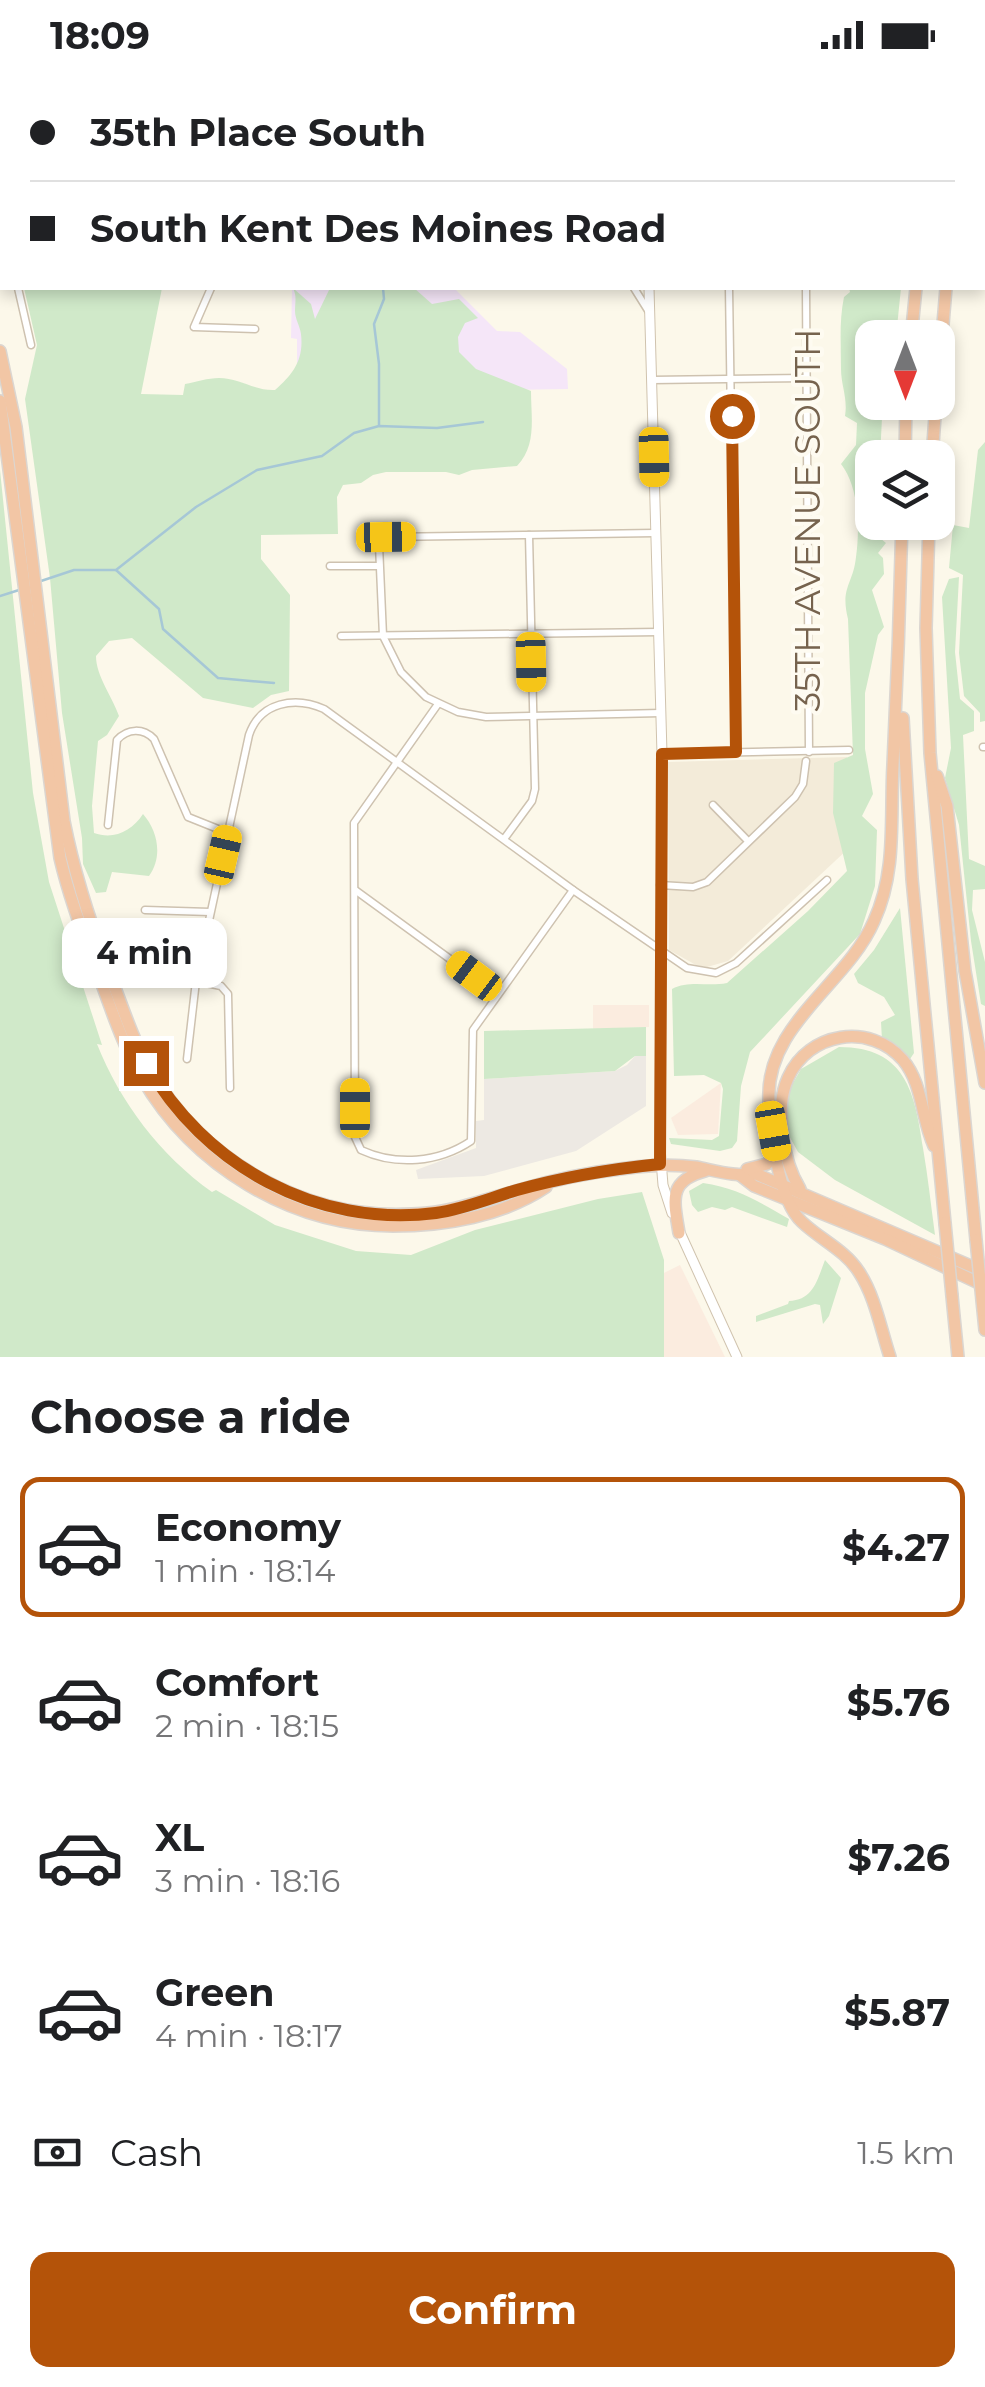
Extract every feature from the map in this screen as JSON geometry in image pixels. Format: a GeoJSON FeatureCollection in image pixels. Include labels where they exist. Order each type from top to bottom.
{"type":"FeatureCollection","features":[{"type":"Feature","properties":{"kind":"highway"},"geometry":{"type":"LineString","coordinates":[[913,320],[916,290]]}},
{"type":"Feature","properties":{"kind":"highway"},"geometry":{"type":"LineString","coordinates":[[943,320],[946,290]]}},
{"type":"Feature","properties":{"kind":"highway"},"geometry":{"type":"LineString","coordinates":[[0,351],[16,427],[70,852],[86,910],[125,1015],[158,1082],[200,1134],[243,1169],[293,1194],[334,1208],[389,1214],[435,1213],[608,1170],[660,1164],[741,1176],[756,1174],[985,1272]]}},
{"type":"Feature","properties":{"kind":"highway"},"geometry":{"type":"LineString","coordinates":[[0,401],[60,858],[71,900],[120,1033],[150,1092],[191,1142],[226,1170],[275,1199],[336,1220],[378,1226],[454,1220],[528,1199],[549,1184]]}},
{"type":"Feature","properties":{"kind":"highway"},"geometry":{"type":"LineString","coordinates":[[890,1357],[860,1274],[840,1251],[798,1219],[786,1198],[769,1088],[781,1048],[862,944],[887,885],[892,851],[902,540]]}},
{"type":"Feature","properties":{"kind":"highway"},"geometry":{"type":"LineString","coordinates":[[928,540],[926,628],[930,753],[985,1330]]}},
{"type":"Feature","properties":{"kind":"highway"},"geometry":{"type":"LineString","coordinates":[[900,654],[906,791],[958,1357]]}},
{"type":"Feature","properties":{"kind":"highway"},"geometry":{"type":"LineString","coordinates":[[930,753],[947,806],[965,972],[985,1083]]}},
{"type":"Feature","properties":{"kind":"highway"},"geometry":{"type":"LineString","coordinates":[[801,1191],[788,1159],[782,1109],[784,1090],[802,1056],[829,1040],[848,1036],[868,1038],[898,1055],[915,1080],[926,1129],[938,1154]]}},
{"type":"Feature","properties":{"kind":"highway"},"geometry":{"type":"LineString","coordinates":[[726,1173],[767,1164],[772,1157],[773,1131]]}},
{"type":"Feature","properties":{"kind":"highway"},"geometry":{"type":"LineString","coordinates":[[679,1233],[674,1201],[677,1187],[690,1175],[710,1170]]}},
{"type":"Feature","properties":{"kind":"highway"},"geometry":{"type":"LineString","coordinates":[[741,1176],[754,1186],[985,1286]]}},
{"type":"Feature","properties":{"kind":"main road"},"geometry":{"type":"LineString","coordinates":[[649,290],[662,754],[660,1164],[679,1233],[737,1357]]}},
{"type":"Feature","properties":{"kind":"street"},"geometry":{"type":"LineString","coordinates":[[18,290],[31,345]]}},
{"type":"Feature","properties":{"kind":"street"},"geometry":{"type":"LineString","coordinates":[[211,290],[194,327],[254,328]]}},
{"type":"Feature","properties":{"kind":"street"},"geometry":{"type":"LineString","coordinates":[[635,290],[650,315]]}},
{"type":"Feature","properties":{"kind":"street"},"geometry":{"type":"LineString","coordinates":[[729,290],[736,752]]}},
{"type":"Feature","properties":{"kind":"street","name":"35TH AVENUE SOUTH"},"geometry":{"type":"LineString","coordinates":[[806,290],[809,752]]}},
{"type":"Feature","properties":{"kind":"street"},"geometry":{"type":"LineString","coordinates":[[652,380],[807,378]]}},
{"type":"Feature","properties":{"kind":"street"},"geometry":{"type":"LineString","coordinates":[[655,533],[386,537],[380,542],[379,566],[382,636],[408,680],[438,704],[478,716],[661,713]]}},
{"type":"Feature","properties":{"kind":"street"},"geometry":{"type":"LineString","coordinates":[[504,839],[534,795],[529,535]]}},
{"type":"Feature","properties":{"kind":"street"},"geometry":{"type":"LineString","coordinates":[[330,566],[379,566]]}},
{"type":"Feature","properties":{"kind":"street"},"geometry":{"type":"LineString","coordinates":[[341,636],[658,632]]}},
{"type":"Feature","properties":{"kind":"street"},"geometry":{"type":"LineString","coordinates":[[186,1060],[196,981],[251,728],[266,710],[279,704],[302,702],[324,709],[686,968],[716,974],[725,970],[827,880]]}},
{"type":"Feature","properties":{"kind":"street"},"geometry":{"type":"LineString","coordinates":[[438,704],[355,819],[355,1137],[360,1150],[407,1162],[471,1141],[473,1030],[573,890]]}},
{"type":"Feature","properties":{"kind":"street"},"geometry":{"type":"LineString","coordinates":[[108,824],[117,740],[136,730],[154,739],[188,817],[228,833]]}},
{"type":"Feature","properties":{"kind":"street"},"geometry":{"type":"LineString","coordinates":[[662,754],[848,750]]}},
{"type":"Feature","properties":{"kind":"street"},"geometry":{"type":"LineString","coordinates":[[660,885],[703,884],[800,790],[806,761]]}},
{"type":"Feature","properties":{"kind":"street"},"geometry":{"type":"LineString","coordinates":[[713,804],[748,841]]}},
{"type":"Feature","properties":{"kind":"street"},"geometry":{"type":"LineString","coordinates":[[354,890],[498,994]]}},
{"type":"Feature","properties":{"kind":"street"},"geometry":{"type":"LineString","coordinates":[[145,910],[210,912]]}},
{"type":"Feature","properties":{"kind":"street"},"geometry":{"type":"LineString","coordinates":[[196,981],[221,986],[228,994],[230,1088]]}},
{"type":"Feature","properties":{"kind":"shaded area"},"geometry":{"type":"Polygon","coordinates":[[[292,290],[456,290],[497,331],[520,332],[567,369],[568,389],[291,394],[297,385],[297,339],[291,338],[292,290]]]}},
{"type":"Feature","properties":{"kind":"shaded area"},"geometry":{"type":"Polygon","coordinates":[[[847,757],[849,848],[728,961],[707,967],[696,965],[669,950],[668,762],[847,757]]]}},
{"type":"Feature","properties":{"kind":"shaded area"},"geometry":{"type":"Polygon","coordinates":[[[593,1005],[649,1005],[649,1027],[593,1029],[593,1005]]]}},
{"type":"Feature","properties":{"kind":"shaded area"},"geometry":{"type":"Polygon","coordinates":[[[635,1056],[646,1056],[646,1106],[576,1151],[484,1176],[418,1179],[416,1170],[476,1148],[476,1121],[484,1120],[484,1079],[615,1071],[635,1056]]]}},
{"type":"Feature","properties":{"kind":"shaded area"},"geometry":{"type":"Polygon","coordinates":[[[721,1083],[718,1134],[678,1135],[671,1118],[721,1083]]]}},
{"type":"Feature","properties":{"kind":"shaded area"},"geometry":{"type":"Polygon","coordinates":[[[680,1265],[725,1357],[664,1357],[664,1273],[680,1265]]]}},
{"type":"Feature","properties":{"kind":"green space"},"geometry":{"type":"Polygon","coordinates":[[[24,290],[162,290],[141,394],[183,395],[185,384],[219,378],[275,390],[292,372],[301,351],[293,290],[311,304],[315,319],[329,290],[416,290],[432,304],[459,299],[478,318],[465,323],[458,337],[459,352],[476,369],[531,391],[530,440],[517,466],[459,475],[373,475],[361,483],[343,485],[337,497],[338,534],[261,535],[261,559],[290,595],[289,691],[271,695],[253,708],[203,698],[132,638],[109,641],[96,656],[101,678],[119,716],[107,735],[98,741],[92,806],[94,833],[122,832],[143,814],[157,844],[156,861],[149,876],[112,872],[106,892],[96,893],[83,864],[62,713],[50,578],[25,399],[37,345],[24,290]]]}},
{"type":"Feature","properties":{"kind":"green space"},"geometry":{"type":"Polygon","coordinates":[[[850,290],[901,290],[898,320],[855,320],[855,420],[882,420],[881,440],[856,440],[857,423],[845,416],[841,375],[844,297],[850,290]]]}},
{"type":"Feature","properties":{"kind":"green space"},"geometry":{"type":"Polygon","coordinates":[[[985,442],[985,721],[980,722],[980,713],[964,696],[959,653],[963,575],[949,568],[955,525],[969,528],[978,450],[985,442]]]}},
{"type":"Feature","properties":{"kind":"green space"},"geometry":{"type":"Polygon","coordinates":[[[855,446],[855,496],[852,484],[841,464],[855,446]]]}},
{"type":"Feature","properties":{"kind":"green space"},"geometry":{"type":"Polygon","coordinates":[[[0,470],[33,793],[49,882],[102,1045],[97,1044],[117,1086],[144,1126],[175,1161],[212,1192],[216,1190],[275,1225],[356,1251],[411,1255],[475,1230],[642,1192],[664,1260],[664,1357],[0,1357],[0,470]]]}},
{"type":"Feature","properties":{"kind":"green space"},"geometry":{"type":"Polygon","coordinates":[[[857,540],[886,543],[878,553],[883,558],[884,574],[872,590],[884,627],[878,635],[865,693],[865,749],[873,794],[862,816],[877,830],[875,886],[860,934],[750,1052],[741,1086],[737,1141],[732,1148],[720,1151],[671,1144],[669,1138],[712,1140],[719,1136],[723,1089],[721,1083],[704,1075],[674,1076],[672,989],[727,983],[847,871],[833,813],[834,763],[853,755],[845,600],[857,540]]]}},
{"type":"Feature","properties":{"kind":"green space"},"geometry":{"type":"Polygon","coordinates":[[[959,577],[955,652],[960,699],[974,711],[974,731],[963,735],[969,859],[985,866],[985,889],[973,890],[972,910],[985,962],[985,1006],[981,1004],[971,941],[959,825],[945,778],[951,748],[942,597],[949,579],[959,577]]]}},
{"type":"Feature","properties":{"kind":"green space"},"geometry":{"type":"Polygon","coordinates":[[[900,908],[914,1053],[910,1059],[882,1040],[881,1022],[895,1015],[884,997],[858,983],[854,974],[900,908]]]}},
{"type":"Feature","properties":{"kind":"green space"},"geometry":{"type":"Polygon","coordinates":[[[646,1027],[646,1056],[635,1056],[615,1071],[484,1079],[484,1031],[646,1027]]]}},
{"type":"Feature","properties":{"kind":"green space"},"geometry":{"type":"Polygon","coordinates":[[[839,1047],[879,1055],[893,1064],[911,1092],[935,1235],[835,1180],[798,1152],[787,1132],[784,1112],[789,1090],[801,1069],[839,1047]]]}},
{"type":"Feature","properties":{"kind":"green space"},"geometry":{"type":"Polygon","coordinates":[[[703,1183],[758,1201],[789,1219],[787,1227],[732,1207],[698,1212],[689,1191],[703,1183]]]}},
{"type":"Feature","properties":{"kind":"green space"},"geometry":{"type":"Polygon","coordinates":[[[825,1260],[841,1278],[823,1324],[820,1305],[815,1304],[756,1322],[756,1316],[809,1293],[825,1260]]]}},
{"type":"Feature","properties":{"kind":"waterway"},"geometry":{"type":"LineString","coordinates":[[379,425],[379,364],[374,324],[384,299],[383,290]]}},
{"type":"Feature","properties":{"kind":"waterway"},"geometry":{"type":"LineString","coordinates":[[41,581],[74,570],[116,570],[196,507],[257,470],[322,456],[354,433],[379,426],[437,428],[483,422]]}},
{"type":"Feature","properties":{"kind":"waterway"},"geometry":{"type":"LineString","coordinates":[[116,570],[159,609],[163,629],[218,678],[274,683]]}},
{"type":"Feature","properties":{"kind":"waterway"},"geometry":{"type":"LineString","coordinates":[[0,596],[19,590]]}},
{"type":"Feature","properties":{"kind":"route"},"geometry":{"type":"LineString","coordinates":[[146,1063],[175,1107],[226,1157],[273,1186],[334,1208],[368,1213],[435,1213],[583,1175],[660,1164],[662,754],[736,752],[732,416]]}}]}
